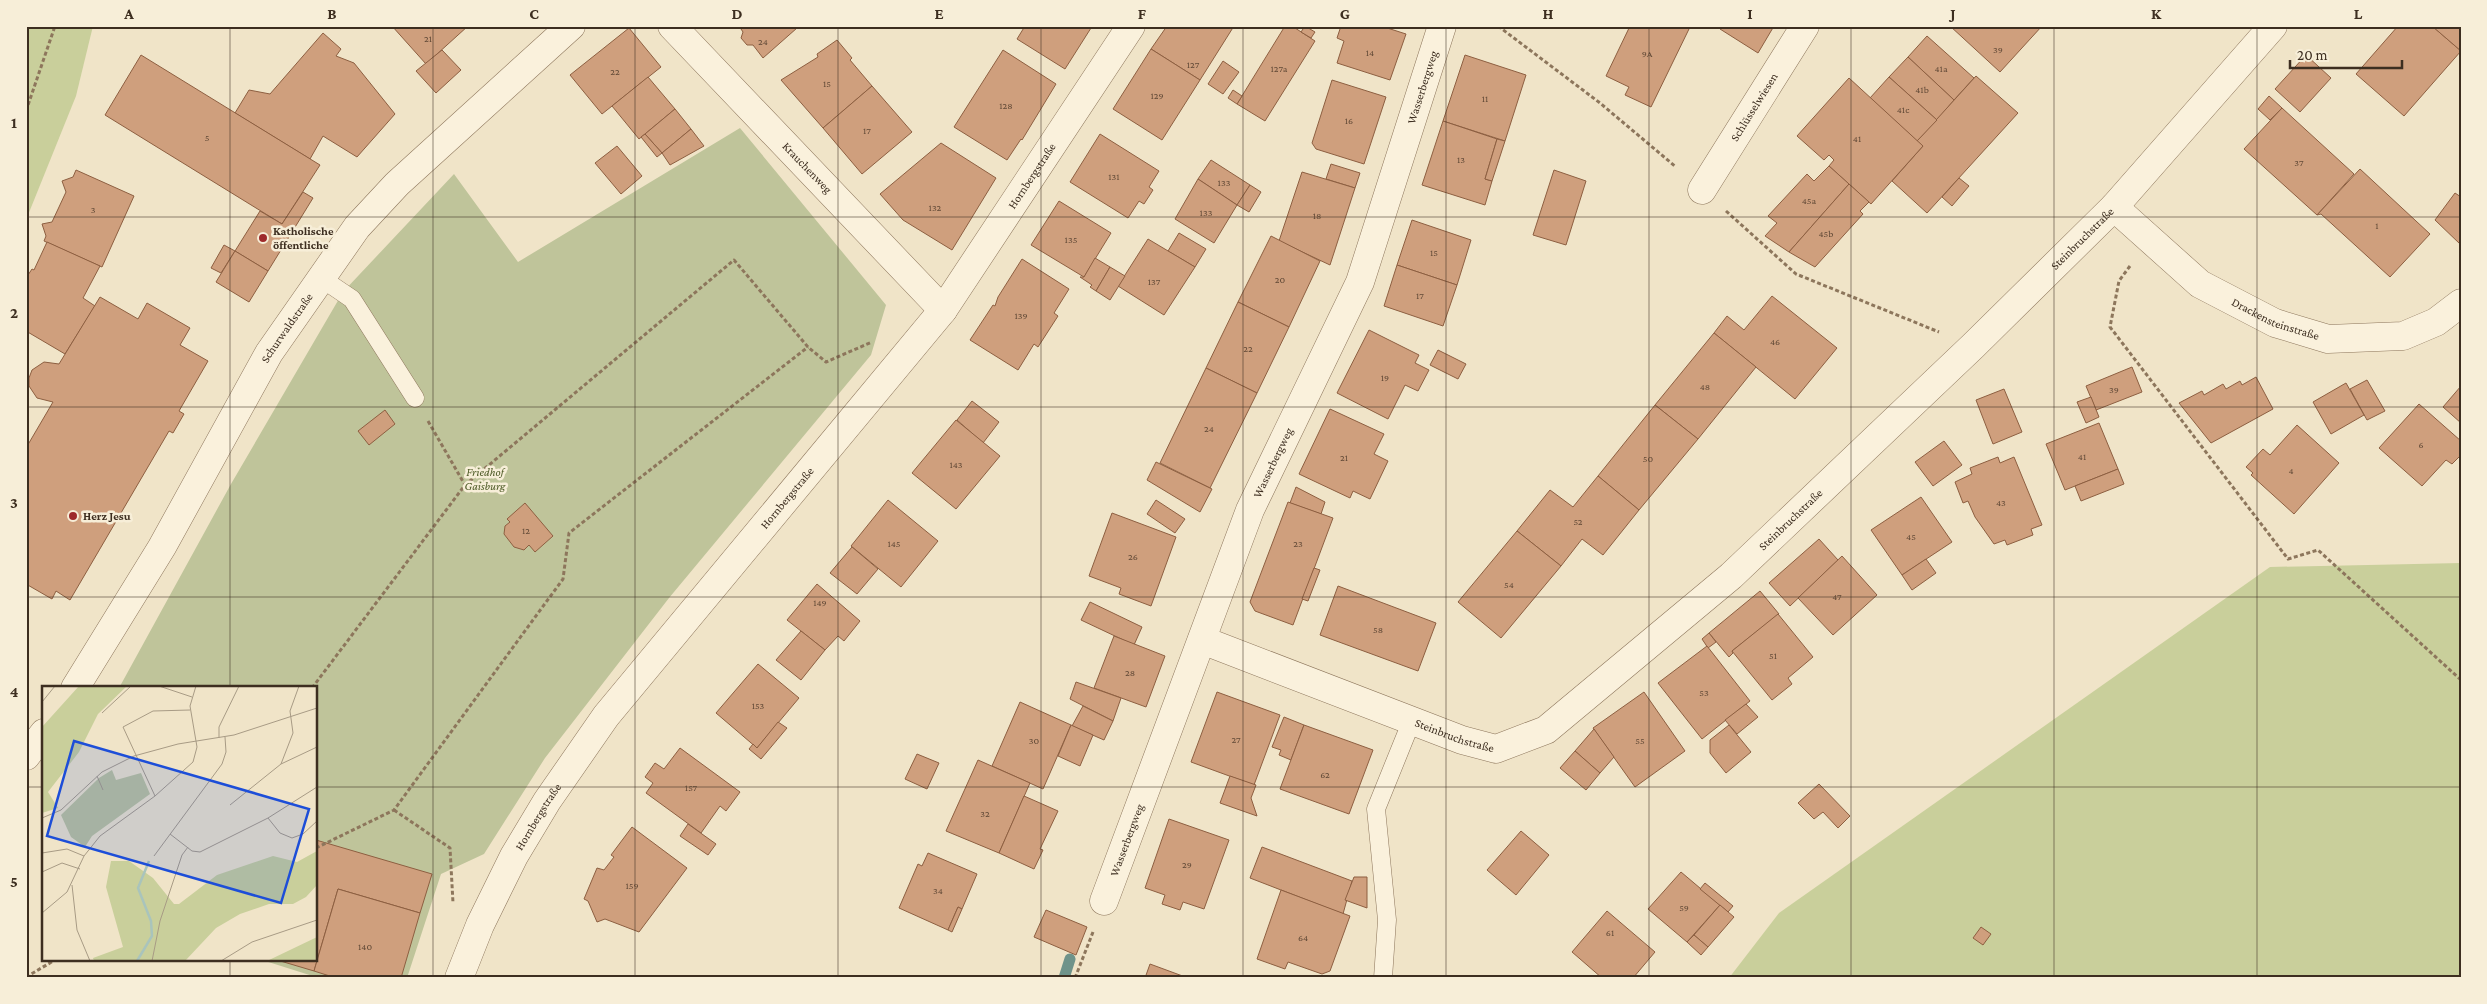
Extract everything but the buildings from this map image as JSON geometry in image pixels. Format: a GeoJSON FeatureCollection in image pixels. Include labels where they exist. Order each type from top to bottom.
{"type":"FeatureCollection","features":[{"type":"Feature","properties":{"kind":"street","name":"Schurwaldstraße"},"geometry":{"type":"LineString","coordinates":[[76,686],[162,547],[269,353],[357,226],[397,184],[572,26]]}},
{"type":"Feature","properties":{"kind":"street","name":"Krauchenweg"},"geometry":{"type":"LineString","coordinates":[[672,26],[943,310]]}},
{"type":"Feature","properties":{"kind":"street","name":"Hornbergstraße"},"geometry":{"type":"LineString","coordinates":[[459,978],[480,924],[519,848],[547,802],[606,716],[943,310],[1131,26]]}},
{"type":"Feature","properties":{"kind":"street","name":"Wasserbergweg"},"geometry":{"type":"LineString","coordinates":[[1104,901],[1250,510],[1360,282],[1442,26]]}},
{"type":"Feature","properties":{"kind":"street","name":"Schlüsselwiesen"},"geometry":{"type":"LineString","coordinates":[[1702,190],[1805,26]]}},
{"type":"Feature","properties":{"kind":"street","name":"Steinbruchstraße"},"geometry":{"type":"LineString","coordinates":[[1202,640],[1462,740],[1496,749],[1546,730],[1731,576],[1974,346],[2114,207],[2273,26]]}},
{"type":"Feature","properties":{"kind":"street","name":"Drackensteinstraße"},"geometry":{"type":"LineString","coordinates":[[2114,207],[2200,284],[2275,323],[2328,339],[2403,336],[2436,322],[2461,303]]}},
{"type":"Feature","properties":{"kind":"street"},"geometry":{"type":"LineString","coordinates":[[26,756],[42,736]]}},
{"type":"Feature","properties":{"kind":"lane"},"geometry":{"type":"LineString","coordinates":[[321,278],[352,299],[415,398]]}},
{"type":"Feature","properties":{"kind":"lane"},"geometry":{"type":"LineString","coordinates":[[1383,978],[1387,920],[1376,809],[1412,720]]}},
{"type":"Feature","properties":{"kind":"path"},"geometry":{"type":"LineString","coordinates":[[26,111],[55,26]]}},
{"type":"Feature","properties":{"kind":"path"},"geometry":{"type":"LineString","coordinates":[[1498,26],[1600,102],[1796,274],[1974,346]]}},
{"type":"Feature","properties":{"kind":"path"},"geometry":{"type":"LineString","coordinates":[[2150,239],[2119,281],[2110,327],[2288,559],[2318,550],[2461,680]]}},
{"type":"Feature","properties":{"kind":"path"},"geometry":{"type":"LineString","coordinates":[[314,686],[465,485],[734,260],[808,347],[569,533],[563,578],[394,810],[318,847]]}},
{"type":"Feature","properties":{"kind":"path"},"geometry":{"type":"LineString","coordinates":[[415,398],[465,485]]}},
{"type":"Feature","properties":{"kind":"path"},"geometry":{"type":"LineString","coordinates":[[394,810],[450,848],[453,909],[480,924]]}},
{"type":"Feature","properties":{"kind":"path"},"geometry":{"type":"LineString","coordinates":[[1075,978],[1104,901]]}},
{"type":"Feature","properties":{"kind":"path"},"geometry":{"type":"LineString","coordinates":[[26,977],[52,962]]}},
{"type":"Feature","properties":{"kind":"green space"},"geometry":{"type":"Polygon","coordinates":[[[26,26],[93,26],[76,96],[26,220],[26,26]]]}},
{"type":"Feature","properties":{"kind":"green space","name":"Friedhof Gaisburg"},"geometry":{"type":"Polygon","coordinates":[[[740,128],[886,305],[871,355],[669,598],[545,758],[484,854],[441,874],[407,978],[319,978],[268,962],[318,962],[318,686],[120,686],[231,484],[343,292],[454,174],[518,262],[740,128]]]}},
{"type":"Feature","properties":{"kind":"green space"},"geometry":{"type":"Polygon","coordinates":[[[2461,563],[2461,978],[1729,978],[1779,913],[2270,567],[2461,563]]]}},
{"type":"Feature","properties":{"kind":"waterway"},"geometry":{"type":"LineString","coordinates":[[1064,978],[1070,959]]}},
{"type":"Feature","properties":{"kind":"place","name":"Katholische öffentliche"},"geometry":{"type":"Point","coordinates":[263,238]}},
{"type":"Feature","properties":{"kind":"place","name":"Herz Jesu"},"geometry":{"type":"Point","coordinates":[73,516]}}]}
